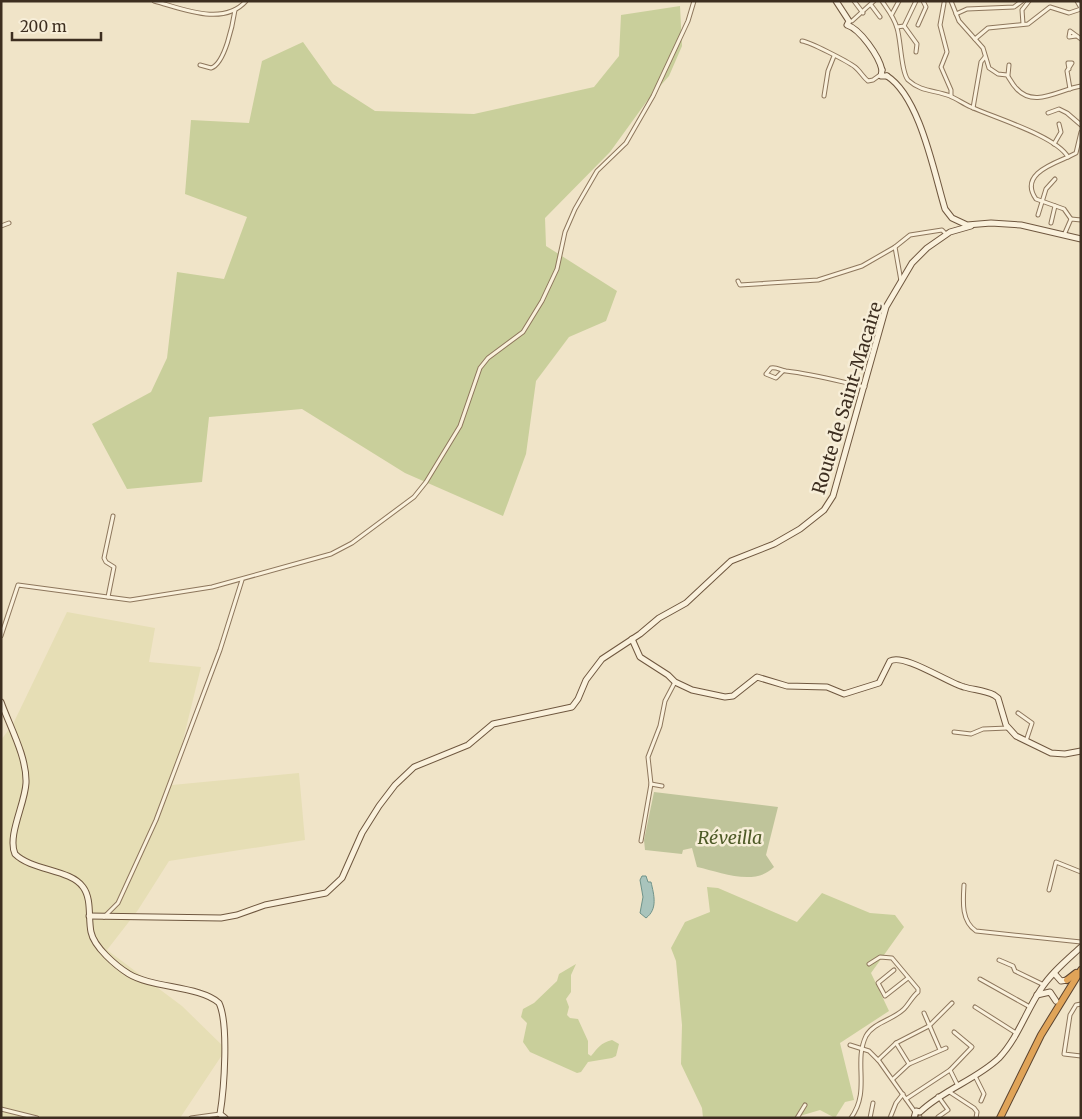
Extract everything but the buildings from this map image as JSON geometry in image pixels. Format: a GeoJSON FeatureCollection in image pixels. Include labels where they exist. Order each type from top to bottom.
{"type":"FeatureCollection","features":[{"type":"Feature","properties":{"kind":"highway"},"geometry":{"type":"LineString","coordinates":[[1067,980],[1073,978],[1081,966]]}},
{"type":"Feature","properties":{"kind":"highway"},"geometry":{"type":"LineString","coordinates":[[1041,1035],[1081,970]]}},
{"type":"Feature","properties":{"kind":"highway"},"geometry":{"type":"LineString","coordinates":[[1004,1118],[1044,1038],[1081,978]]}},
{"type":"Feature","properties":{"kind":"highway"},"geometry":{"type":"LineString","coordinates":[[1000,1118],[1056,1001]]}},
{"type":"Feature","properties":{"kind":"street"},"geometry":{"type":"LineString","coordinates":[[154,1],[207,14],[235,10],[246,1]]}},
{"type":"Feature","properties":{"kind":"street"},"geometry":{"type":"LineString","coordinates":[[1,636],[18,585],[130,600],[242,580],[342,549],[419,492],[460,426],[480,368],[488,358],[523,332],[542,301],[557,269],[569,220],[590,180],[628,139],[663,79],[688,21],[694,1]]}},
{"type":"Feature","properties":{"kind":"street"},"geometry":{"type":"LineString","coordinates":[[835,1],[874,54],[881,72]]}},
{"type":"Feature","properties":{"kind":"street"},"geometry":{"type":"LineString","coordinates":[[854,1],[863,13]]}},
{"type":"Feature","properties":{"kind":"street"},"geometry":{"type":"LineString","coordinates":[[850,21],[863,13],[874,1]]}},
{"type":"Feature","properties":{"kind":"street"},"geometry":{"type":"LineString","coordinates":[[882,1],[892,14],[897,27],[904,70],[908,79],[924,90],[951,96],[973,108],[1024,129],[1054,144],[1065,151],[1068,157]]}},
{"type":"Feature","properties":{"kind":"street"},"geometry":{"type":"LineString","coordinates":[[892,14],[899,1]]}},
{"type":"Feature","properties":{"kind":"street"},"geometry":{"type":"LineString","coordinates":[[904,26],[916,1]]}},
{"type":"Feature","properties":{"kind":"street"},"geometry":{"type":"LineString","coordinates":[[918,24],[926,7],[923,1]]}},
{"type":"Feature","properties":{"kind":"street"},"geometry":{"type":"LineString","coordinates":[[951,1],[959,21],[983,48],[989,68],[998,74],[1008,76]]}},
{"type":"Feature","properties":{"kind":"street"},"geometry":{"type":"LineString","coordinates":[[956,14],[967,9],[1014,7],[1022,1]]}},
{"type":"Feature","properties":{"kind":"street"},"geometry":{"type":"LineString","coordinates":[[975,39],[988,28],[1034,21],[1045,10],[1050,8],[1069,12],[1081,9],[1077,1]]}},
{"type":"Feature","properties":{"kind":"street"},"geometry":{"type":"LineString","coordinates":[[1023,24],[1022,10],[1028,2]]}},
{"type":"Feature","properties":{"kind":"street"},"geometry":{"type":"LineString","coordinates":[[944,3],[940,25],[947,52],[941,67],[952,90],[951,96]]}},
{"type":"Feature","properties":{"kind":"street"},"geometry":{"type":"LineString","coordinates":[[871,5],[880,17]]}},
{"type":"Feature","properties":{"kind":"street"},"geometry":{"type":"LineString","coordinates":[[200,65],[211,68],[216,65],[232,34],[235,10]]}},
{"type":"Feature","properties":{"kind":"street"},"geometry":{"type":"LineString","coordinates":[[897,27],[904,26]]}},
{"type":"Feature","properties":{"kind":"street"},"geometry":{"type":"LineString","coordinates":[[904,26],[917,44],[916,52]]}},
{"type":"Feature","properties":{"kind":"street"},"geometry":{"type":"LineString","coordinates":[[1076,36],[1081,39]]}},
{"type":"Feature","properties":{"kind":"street"},"geometry":{"type":"LineString","coordinates":[[802,42],[813,44],[856,67],[868,81],[873,80],[881,72],[887,71],[887,76],[899,88],[920,127],[948,214],[957,221],[971,226]]}},
{"type":"Feature","properties":{"kind":"street"},"geometry":{"type":"LineString","coordinates":[[824,96],[828,71],[834,56]]}},
{"type":"Feature","properties":{"kind":"street"},"geometry":{"type":"LineString","coordinates":[[973,108],[981,62],[985,56]]}},
{"type":"Feature","properties":{"kind":"street"},"geometry":{"type":"LineString","coordinates":[[1010,65],[1008,76],[1016,89],[1028,96],[1045,97],[1081,86]]}},
{"type":"Feature","properties":{"kind":"street"},"geometry":{"type":"LineString","coordinates":[[1069,69],[1067,76],[1070,89]]}},
{"type":"Feature","properties":{"kind":"street"},"geometry":{"type":"LineString","coordinates":[[1048,113],[1059,109],[1081,125]]}},
{"type":"Feature","properties":{"kind":"street"},"geometry":{"type":"LineString","coordinates":[[1054,144],[1061,132],[1059,124]]}},
{"type":"Feature","properties":{"kind":"street"},"geometry":{"type":"LineString","coordinates":[[1064,233],[1071,219],[1068,212],[1042,202],[1033,194],[1035,175],[1047,166],[1076,153],[1081,132]]}},
{"type":"Feature","properties":{"kind":"street"},"geometry":{"type":"LineString","coordinates":[[1038,215],[1046,190],[1055,179]]}},
{"type":"Feature","properties":{"kind":"street"},"geometry":{"type":"LineString","coordinates":[[943,201],[957,221],[971,224],[984,221]]}},
{"type":"Feature","properties":{"kind":"street"},"geometry":{"type":"LineString","coordinates":[[1051,223],[1055,206]]}},
{"type":"Feature","properties":{"kind":"street"},"geometry":{"type":"LineString","coordinates":[[948,210],[955,217],[965,222],[1020,221],[1081,237]]}},
{"type":"Feature","properties":{"kind":"street"},"geometry":{"type":"LineString","coordinates":[[1071,219],[1081,220]]}},
{"type":"Feature","properties":{"kind":"street"},"geometry":{"type":"LineString","coordinates":[[957,221],[957,229]]}},
{"type":"Feature","properties":{"kind":"street","name":"Route de Saint-Macaire"},"geometry":{"type":"LineString","coordinates":[[948,233],[957,221]]}},
{"type":"Feature","properties":{"kind":"street","name":"Route de Saint-Macaire"},"geometry":{"type":"LineString","coordinates":[[89,916],[221,918],[237,915],[265,904],[326,893],[342,878],[359,838],[374,814],[395,785],[414,767],[468,745],[493,724],[572,707],[578,699],[586,680],[597,665],[659,618],[686,603],[731,561],[774,544],[800,529],[824,510],[833,496],[865,388],[882,319],[901,281],[912,264],[927,248],[957,229],[992,222],[1064,233]]}},
{"type":"Feature","properties":{"kind":"street"},"geometry":{"type":"LineString","coordinates":[[1,226],[10,223]]}},
{"type":"Feature","properties":{"kind":"street"},"geometry":{"type":"LineString","coordinates":[[738,281],[740,285],[748,285],[818,280],[862,266],[895,247],[910,235],[942,230],[948,233]]}},
{"type":"Feature","properties":{"kind":"street"},"geometry":{"type":"LineString","coordinates":[[895,247],[901,281]]}},
{"type":"Feature","properties":{"kind":"street"},"geometry":{"type":"LineString","coordinates":[[782,371],[776,378],[766,374],[771,368],[777,367],[782,371],[822,376],[865,388]]}},
{"type":"Feature","properties":{"kind":"street"},"geometry":{"type":"LineString","coordinates":[[108,598],[114,567],[104,558],[113,516]]}},
{"type":"Feature","properties":{"kind":"street"},"geometry":{"type":"LineString","coordinates":[[103,917],[118,903],[156,820],[220,650],[242,580]]}},
{"type":"Feature","properties":{"kind":"street"},"geometry":{"type":"LineString","coordinates":[[632,639],[640,657],[668,674],[674,682],[692,690],[726,697],[739,692],[757,678],[794,687],[827,687],[839,693],[849,694],[879,683],[894,659],[921,666],[963,687],[994,695],[998,698],[1007,727],[1026,742],[1059,755],[1081,751]]}},
{"type":"Feature","properties":{"kind":"street"},"geometry":{"type":"LineString","coordinates":[[641,841],[651,784],[648,757],[660,726],[665,700],[674,682]]}},
{"type":"Feature","properties":{"kind":"street"},"geometry":{"type":"LineString","coordinates":[[1,702],[26,774],[24,796],[12,842],[17,857],[26,863],[80,884],[88,898],[91,933],[95,941],[129,974],[209,997],[219,1003],[223,1016],[224,1073],[219,1116]]}},
{"type":"Feature","properties":{"kind":"street"},"geometry":{"type":"LineString","coordinates":[[1018,713],[1032,723],[1026,742]]}},
{"type":"Feature","properties":{"kind":"street"},"geometry":{"type":"LineString","coordinates":[[954,732],[971,734],[983,729],[1007,727]]}},
{"type":"Feature","properties":{"kind":"street"},"geometry":{"type":"LineString","coordinates":[[651,784],[662,786]]}},
{"type":"Feature","properties":{"kind":"street"},"geometry":{"type":"LineString","coordinates":[[1048,890],[1056,862],[1081,872]]}},
{"type":"Feature","properties":{"kind":"street"},"geometry":{"type":"LineString","coordinates":[[964,885],[963,903],[968,924],[976,931],[1081,942]]}},
{"type":"Feature","properties":{"kind":"street"},"geometry":{"type":"LineString","coordinates":[[850,1045],[863,1048],[878,1060],[917,1116],[938,1096],[957,1084],[975,1076],[998,1058],[1016,1033],[1044,985],[1081,947]]}},
{"type":"Feature","properties":{"kind":"street"},"geometry":{"type":"LineString","coordinates":[[859,1118],[853,1116],[862,1094],[860,1055],[866,1036],[872,1029],[904,1009],[908,1001],[918,992],[892,958],[880,957],[869,964]]}},
{"type":"Feature","properties":{"kind":"street"},"geometry":{"type":"LineString","coordinates":[[999,960],[1014,966],[1015,971],[1044,985]]}},
{"type":"Feature","properties":{"kind":"street"},"geometry":{"type":"LineString","coordinates":[[894,970],[878,983],[885,996],[908,978]]}},
{"type":"Feature","properties":{"kind":"street"},"geometry":{"type":"LineString","coordinates":[[1054,973],[1062,981],[1067,980]]}},
{"type":"Feature","properties":{"kind":"street"},"geometry":{"type":"LineString","coordinates":[[980,979],[1030,1007]]}},
{"type":"Feature","properties":{"kind":"street"},"geometry":{"type":"LineString","coordinates":[[1037,995],[1050,992],[1056,1001]]}},
{"type":"Feature","properties":{"kind":"street"},"geometry":{"type":"LineString","coordinates":[[878,1060],[886,1050],[896,1043],[929,1026],[952,1003]]}},
{"type":"Feature","properties":{"kind":"street"},"geometry":{"type":"LineString","coordinates":[[1081,1004],[1076,1005],[1070,1016],[1064,1054],[1081,1056]]}},
{"type":"Feature","properties":{"kind":"street"},"geometry":{"type":"LineString","coordinates":[[975,1007],[1016,1033]]}},
{"type":"Feature","properties":{"kind":"street"},"geometry":{"type":"LineString","coordinates":[[924,1013],[940,1050]]}},
{"type":"Feature","properties":{"kind":"street"},"geometry":{"type":"LineString","coordinates":[[906,1099],[950,1070],[972,1047],[954,1032]]}},
{"type":"Feature","properties":{"kind":"street"},"geometry":{"type":"LineString","coordinates":[[896,1043],[909,1064]]}},
{"type":"Feature","properties":{"kind":"street"},"geometry":{"type":"LineString","coordinates":[[893,1079],[909,1064],[946,1048]]}},
{"type":"Feature","properties":{"kind":"street"},"geometry":{"type":"LineString","coordinates":[[950,1070],[957,1084]]}},
{"type":"Feature","properties":{"kind":"street"},"geometry":{"type":"LineString","coordinates":[[975,1076],[984,1094],[981,1101]]}},
{"type":"Feature","properties":{"kind":"street"},"geometry":{"type":"LineString","coordinates":[[948,1090],[974,1108],[977,1112],[976,1118]]}},
{"type":"Feature","properties":{"kind":"street"},"geometry":{"type":"LineString","coordinates":[[890,1118],[896,1103],[903,1094]]}},
{"type":"Feature","properties":{"kind":"street"},"geometry":{"type":"LineString","coordinates":[[938,1096],[948,1110],[938,1117]]}},
{"type":"Feature","properties":{"kind":"street"},"geometry":{"type":"LineString","coordinates":[[870,1118],[873,1103]]}},
{"type":"Feature","properties":{"kind":"street"},"geometry":{"type":"LineString","coordinates":[[797,1118],[805,1105]]}},
{"type":"Feature","properties":{"kind":"street"},"geometry":{"type":"LineString","coordinates":[[1,1109],[37,1118]]}},
{"type":"Feature","properties":{"kind":"street"},"geometry":{"type":"LineString","coordinates":[[191,1118],[219,1116],[225,1118]]}},
{"type":"Feature","properties":{"kind":"shaded area"},"geometry":{"type":"Polygon","coordinates":[[[67,612],[155,628],[149,662],[201,667],[172,785],[299,773],[305,840],[169,861],[138,910],[107,950],[182,1006],[226,1049],[180,1118],[1,1118],[1,740],[13,724],[67,612]]]}},
{"type":"Feature","properties":{"kind":"green space"},"geometry":{"type":"Polygon","coordinates":[[[680,6],[682,46],[669,76],[647,101],[610,152],[545,218],[546,246],[617,291],[606,321],[569,337],[536,381],[526,454],[503,516],[405,473],[302,409],[209,417],[202,482],[127,489],[92,424],[151,392],[167,358],[177,272],[224,279],[247,217],[185,194],[191,120],[249,123],[262,61],[303,42],[333,84],[375,111],[474,114],[594,87],[619,56],[621,15],[680,6]]]}},
{"type":"Feature","properties":{"kind":"green space","name":"Réveilla"},"geometry":{"type":"Polygon","coordinates":[[[654,792],[778,807],[766,855],[774,867],[766,873],[757,876],[737,876],[697,867],[692,848],[683,850],[682,854],[645,850],[644,840],[654,792]]]}},
{"type":"Feature","properties":{"kind":"green space"},"geometry":{"type":"Polygon","coordinates":[[[707,887],[718,888],[797,922],[822,893],[870,913],[895,915],[904,927],[871,973],[889,1011],[840,1043],[854,1100],[845,1102],[835,1118],[820,1110],[793,1118],[703,1118],[702,1108],[681,1064],[682,1025],[676,961],[671,948],[685,922],[710,912],[707,887]]]}},
{"type":"Feature","properties":{"kind":"green space"},"geometry":{"type":"Polygon","coordinates":[[[576,964],[571,975],[571,992],[566,999],[569,1007],[567,1015],[570,1018],[578,1019],[588,1041],[588,1054],[591,1056],[600,1046],[608,1041],[612,1040],[619,1044],[616,1056],[588,1062],[581,1072],[577,1073],[530,1052],[523,1042],[527,1023],[521,1017],[523,1009],[534,1003],[557,981],[559,974],[576,964]]]}},
{"type":"Feature","properties":{"kind":"water"},"geometry":{"type":"Polygon","coordinates":[[[642,876],[646,876],[648,882],[651,882],[654,897],[654,906],[646,918],[640,913],[643,897],[640,880],[642,876]]]}}]}
